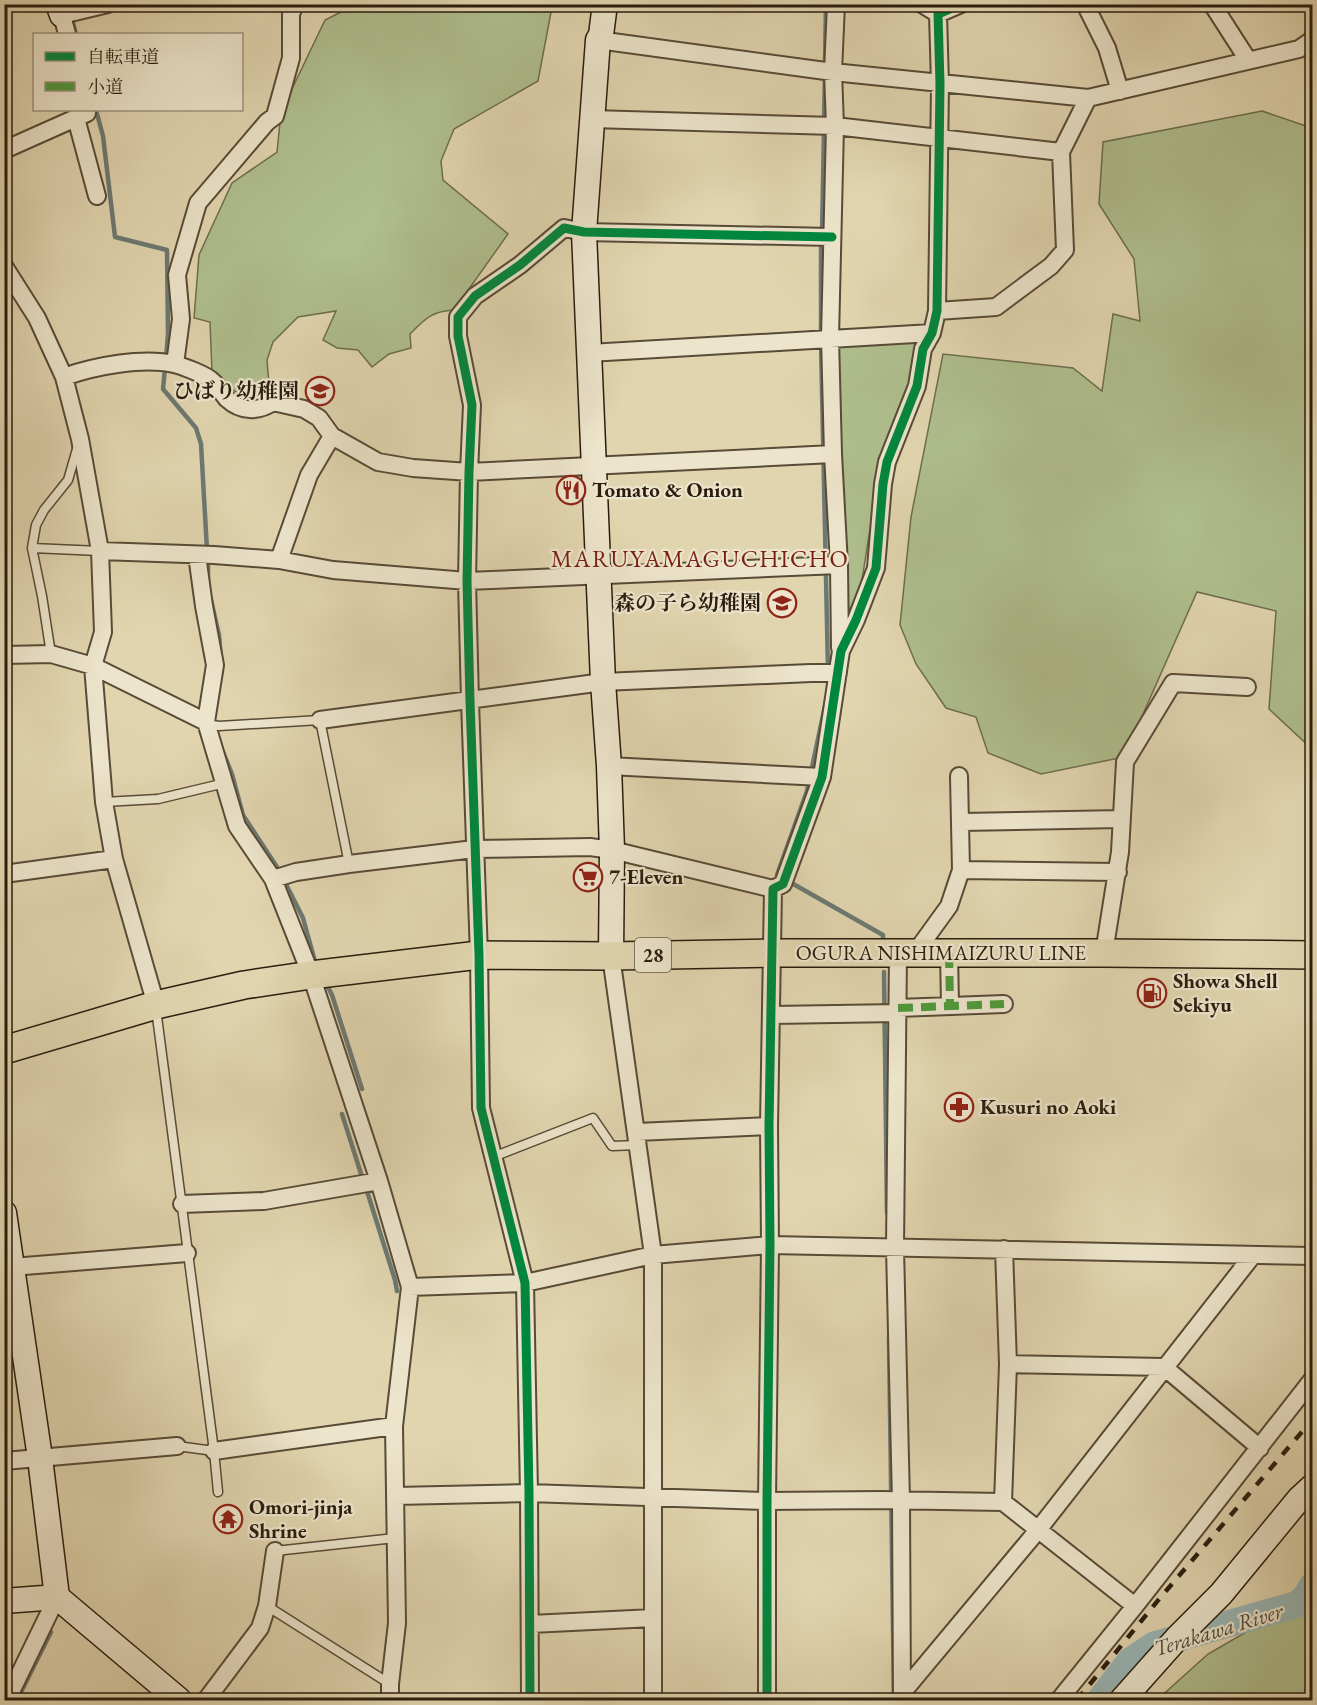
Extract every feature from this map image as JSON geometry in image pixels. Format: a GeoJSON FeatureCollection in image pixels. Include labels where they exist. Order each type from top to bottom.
{"type":"FeatureCollection","features":[{"type":"Feature","properties":{"kind":"main road","name":"OGURA NISHIMAIZURU LINE"},"geometry":{"type":"LineString","coordinates":[[4,1050],[156,1005],[244,985],[479,955],[612,956],[773,953],[1312,955]]}},
{"type":"Feature","properties":{"kind":"street"},"geometry":{"type":"LineString","coordinates":[[62,18],[108,4]]}},
{"type":"Feature","properties":{"kind":"street"},"geometry":{"type":"LineString","coordinates":[[175,364],[181,319],[177,275],[198,203],[274,116],[291,58],[291,14],[295,4]]}},
{"type":"Feature","properties":{"kind":"street"},"geometry":{"type":"LineString","coordinates":[[605,4],[601,35],[598,40],[584,232],[603,682],[609,766],[612,956],[653,1256],[653,1701]]}},
{"type":"Feature","properties":{"kind":"street"},"geometry":{"type":"LineString","coordinates":[[836,4],[827,71],[822,236],[830,338],[825,454],[830,566],[840,651]]}},
{"type":"Feature","properties":{"kind":"street"},"geometry":{"type":"LineString","coordinates":[[922,4],[938,14]]}},
{"type":"Feature","properties":{"kind":"street"},"geometry":{"type":"LineString","coordinates":[[938,14],[961,4]]}},
{"type":"Feature","properties":{"kind":"street"},"geometry":{"type":"LineString","coordinates":[[1085,4],[1107,48],[1120,91]]}},
{"type":"Feature","properties":{"kind":"street"},"geometry":{"type":"LineString","coordinates":[[1212,4],[1248,60]]}},
{"type":"Feature","properties":{"kind":"street"},"geometry":{"type":"LineString","coordinates":[[767,1701],[769,1126],[773,953],[782,881],[813,777],[834,673],[840,651],[856,620],[876,568],[887,462],[916,386],[922,349],[932,333],[937,311],[940,84],[938,14]]}},
{"type":"Feature","properties":{"kind":"street"},"geometry":{"type":"LineString","coordinates":[[598,40],[827,71],[1088,98],[1299,49],[1312,40]]}},
{"type":"Feature","properties":{"kind":"street"},"geometry":{"type":"LineString","coordinates":[[937,311],[996,307],[1051,266],[1065,250],[1061,152],[1088,98]]}},
{"type":"Feature","properties":{"kind":"street"},"geometry":{"type":"LineString","coordinates":[[4,150],[81,114],[97,196]]}},
{"type":"Feature","properties":{"kind":"street"},"geometry":{"type":"LineString","coordinates":[[592,119],[826,126],[1061,152]]}},
{"type":"Feature","properties":{"kind":"street"},"geometry":{"type":"LineString","coordinates":[[530,1701],[531,1624],[525,1283],[481,1108],[479,955],[467,581],[472,405],[458,336],[458,317],[475,296],[520,265],[564,228],[584,232],[822,236]]}},
{"type":"Feature","properties":{"kind":"street"},"geometry":{"type":"LineString","coordinates":[[4,266],[37,318],[64,377],[80,440],[100,551],[103,632],[93,666],[104,802],[114,859],[156,1005]]}},
{"type":"Feature","properties":{"kind":"street"},"geometry":{"type":"LineString","coordinates":[[589,353],[932,333]]}},
{"type":"Feature","properties":{"kind":"street"},"geometry":{"type":"LineString","coordinates":[[64,377],[82,370],[138,362],[175,364],[211,379],[229,401],[248,410],[263,408],[273,402],[304,409],[319,418],[332,436],[378,462],[413,468],[469,472],[825,454]]}},
{"type":"Feature","properties":{"kind":"street"},"geometry":{"type":"LineString","coordinates":[[279,560],[309,475],[332,436]]}},
{"type":"Feature","properties":{"kind":"street"},"geometry":{"type":"LineString","coordinates":[[100,551],[279,560],[333,570],[467,581],[830,566]]}},
{"type":"Feature","properties":{"kind":"street"},"geometry":{"type":"LineString","coordinates":[[205,555],[204,606],[215,665],[212,724],[237,826],[276,878],[311,975],[410,1287],[394,1426],[397,1623],[390,1692]]}},
{"type":"Feature","properties":{"kind":"street"},"geometry":{"type":"LineString","coordinates":[[4,655],[51,654],[93,666],[212,724]]}},
{"type":"Feature","properties":{"kind":"street"},"geometry":{"type":"LineString","coordinates":[[320,720],[603,682],[834,673]]}},
{"type":"Feature","properties":{"kind":"street"},"geometry":{"type":"LineString","coordinates":[[1104,953],[1118,872],[1125,762],[1173,683],[1247,687]]}},
{"type":"Feature","properties":{"kind":"street"},"geometry":{"type":"LineString","coordinates":[[609,766],[813,777]]}},
{"type":"Feature","properties":{"kind":"street"},"geometry":{"type":"LineString","coordinates":[[902,1697],[892,1501],[895,1248],[892,1012],[906,953],[949,906],[961,870],[959,776]]}},
{"type":"Feature","properties":{"kind":"street"},"geometry":{"type":"LineString","coordinates":[[961,822],[1121,819]]}},
{"type":"Feature","properties":{"kind":"street"},"geometry":{"type":"LineString","coordinates":[[276,878],[296,872],[349,864],[474,849],[590,847],[782,881]]}},
{"type":"Feature","properties":{"kind":"street"},"geometry":{"type":"LineString","coordinates":[[4,874],[114,859]]}},
{"type":"Feature","properties":{"kind":"street"},"geometry":{"type":"LineString","coordinates":[[961,870],[1118,872]]}},
{"type":"Feature","properties":{"kind":"street"},"geometry":{"type":"LineString","coordinates":[[949,953],[950,1005]]}},
{"type":"Feature","properties":{"kind":"street"},"geometry":{"type":"LineString","coordinates":[[772,1015],[892,1012],[950,1005],[1004,1004]]}},
{"type":"Feature","properties":{"kind":"street"},"geometry":{"type":"LineString","coordinates":[[638,1138],[769,1126]]}},
{"type":"Feature","properties":{"kind":"street"},"geometry":{"type":"LineString","coordinates":[[182,1204],[264,1201],[378,1181]]}},
{"type":"Feature","properties":{"kind":"street"},"geometry":{"type":"LineString","coordinates":[[4,1213],[12,1267],[12,1318],[40,1458],[57,1597],[7,1701]]}},
{"type":"Feature","properties":{"kind":"street"},"geometry":{"type":"LineString","coordinates":[[410,1287],[525,1283],[653,1256],[770,1245],[1312,1256]]}},
{"type":"Feature","properties":{"kind":"street"},"geometry":{"type":"LineString","coordinates":[[1003,1502],[1008,1364],[1004,1249]]}},
{"type":"Feature","properties":{"kind":"street"},"geometry":{"type":"LineString","coordinates":[[12,1267],[187,1253]]}},
{"type":"Feature","properties":{"kind":"street"},"geometry":{"type":"LineString","coordinates":[[902,1697],[1038,1530],[1253,1255]]}},
{"type":"Feature","properties":{"kind":"street"},"geometry":{"type":"LineString","coordinates":[[1008,1364],[1164,1367],[1260,1448]]}},
{"type":"Feature","properties":{"kind":"street"},"geometry":{"type":"LineString","coordinates":[[1059,1701],[1312,1380]]}},
{"type":"Feature","properties":{"kind":"street"},"geometry":{"type":"LineString","coordinates":[[214,1451],[394,1426]]}},
{"type":"Feature","properties":{"kind":"street"},"geometry":{"type":"LineString","coordinates":[[4,1461],[177,1446]]}},
{"type":"Feature","properties":{"kind":"street"},"geometry":{"type":"LineString","coordinates":[[1122,1701],[1178,1637],[1221,1594],[1299,1499],[1312,1487]]}},
{"type":"Feature","properties":{"kind":"street"},"geometry":{"type":"LineString","coordinates":[[396,1496],[529,1493],[767,1501],[1003,1502],[1135,1606]]}},
{"type":"Feature","properties":{"kind":"street"},"geometry":{"type":"LineString","coordinates":[[206,1701],[260,1628],[267,1605],[276,1551]]}},
{"type":"Feature","properties":{"kind":"street"},"geometry":{"type":"LineString","coordinates":[[4,1601],[57,1597],[179,1701]]}},
{"type":"Feature","properties":{"kind":"street"},"geometry":{"type":"LineString","coordinates":[[531,1624],[653,1618]]}},
{"type":"Feature","properties":{"kind":"lane"},"geometry":{"type":"LineString","coordinates":[[51,654],[32,548],[36,525],[44,510],[68,480],[80,440]]}},
{"type":"Feature","properties":{"kind":"lane"},"geometry":{"type":"LineString","coordinates":[[32,548],[100,551]]}},
{"type":"Feature","properties":{"kind":"lane"},"geometry":{"type":"LineString","coordinates":[[212,724],[320,720],[349,864]]}},
{"type":"Feature","properties":{"kind":"lane"},"geometry":{"type":"LineString","coordinates":[[104,802],[158,799],[225,783]]}},
{"type":"Feature","properties":{"kind":"lane"},"geometry":{"type":"LineString","coordinates":[[156,1005],[218,1492]]}},
{"type":"Feature","properties":{"kind":"lane"},"geometry":{"type":"LineString","coordinates":[[494,1157],[593,1118],[612,1146],[638,1138]]}},
{"type":"Feature","properties":{"kind":"lane"},"geometry":{"type":"LineString","coordinates":[[177,1446],[214,1451]]}},
{"type":"Feature","properties":{"kind":"lane"},"geometry":{"type":"LineString","coordinates":[[276,1551],[395,1538]]}},
{"type":"Feature","properties":{"kind":"lane"},"geometry":{"type":"LineString","coordinates":[[267,1605],[390,1692]]}},
{"type":"Feature","properties":{"kind":"green space"},"geometry":{"type":"Polygon","coordinates":[[[340,5],[551,5],[538,81],[454,129],[441,161],[443,180],[508,234],[454,310],[440,312],[429,317],[410,334],[411,348],[389,354],[372,367],[358,350],[337,348],[323,340],[336,311],[298,317],[273,342],[267,360],[270,396],[236,392],[212,372],[210,322],[194,318],[199,255],[232,183],[277,152],[281,112],[325,20],[341,12],[340,5]]]}},
{"type":"Feature","properties":{"kind":"green space"},"geometry":{"type":"Polygon","coordinates":[[[1262,111],[1312,128],[1312,749],[1269,709],[1276,611],[1197,592],[1124,757],[1041,774],[988,753],[976,717],[946,708],[916,664],[900,625],[911,517],[943,354],[1073,368],[1102,391],[1113,314],[1140,321],[1134,259],[1099,204],[1103,142],[1262,111]]]}},
{"type":"Feature","properties":{"kind":"green space"},"geometry":{"type":"Polygon","coordinates":[[[920,339],[909,387],[881,460],[861,586],[845,620],[833,341],[920,339]]]}},
{"type":"Feature","properties":{"kind":"green space"},"geometry":{"type":"Polygon","coordinates":[[[1312,1594],[1312,1700],[1157,1700],[1208,1654],[1312,1594]]]}},
{"type":"Feature","properties":{"kind":"waterway"},"geometry":{"type":"LineString","coordinates":[[825,65],[826,4]]}},
{"type":"Feature","properties":{"kind":"waterway"},"geometry":{"type":"LineString","coordinates":[[71,16],[76,33]]}},
{"type":"Feature","properties":{"kind":"waterway"},"geometry":{"type":"LineString","coordinates":[[824,122],[825,73]]}},
{"type":"Feature","properties":{"kind":"waterway"},"geometry":{"type":"LineString","coordinates":[[96,111],[103,136],[115,237],[167,250],[166,359]]}},
{"type":"Feature","properties":{"kind":"waterway"},"geometry":{"type":"LineString","coordinates":[[822,233],[824,130]]}},
{"type":"Feature","properties":{"kind":"waterway"},"geometry":{"type":"LineString","coordinates":[[821,241],[821,335]]}},
{"type":"Feature","properties":{"kind":"waterway"},"geometry":{"type":"LineString","coordinates":[[821,343],[828,671]]}},
{"type":"Feature","properties":{"kind":"waterway"},"geometry":{"type":"LineString","coordinates":[[165,368],[163,389],[196,428],[201,444],[207,550]]}},
{"type":"Feature","properties":{"kind":"waterway"},"geometry":{"type":"LineString","coordinates":[[208,559],[208,580]]}},
{"type":"Feature","properties":{"kind":"waterway"},"geometry":{"type":"LineString","coordinates":[[211,600],[219,635],[221,660]]}},
{"type":"Feature","properties":{"kind":"waterway"},"geometry":{"type":"LineString","coordinates":[[781,877],[777,875],[807,791],[825,706]]}},
{"type":"Feature","properties":{"kind":"waterway"},"geometry":{"type":"LineString","coordinates":[[223,752],[232,774],[243,815],[277,867],[303,918],[316,965]]}},
{"type":"Feature","properties":{"kind":"waterway"},"geometry":{"type":"LineString","coordinates":[[788,881],[883,935],[883,943]]}},
{"type":"Feature","properties":{"kind":"waterway"},"geometry":{"type":"LineString","coordinates":[[884,972],[887,1212]]}},
{"type":"Feature","properties":{"kind":"waterway"},"geometry":{"type":"LineString","coordinates":[[326,983],[332,995],[362,1089]]}},
{"type":"Feature","properties":{"kind":"waterway"},"geometry":{"type":"LineString","coordinates":[[342,1114],[363,1180]]}},
{"type":"Feature","properties":{"kind":"waterway"},"geometry":{"type":"LineString","coordinates":[[366,1188],[397,1291]]}},
{"type":"Feature","properties":{"kind":"waterway"},"geometry":{"type":"LineString","coordinates":[[889,1337],[894,1700]]}},
{"type":"Feature","properties":{"kind":"waterway","name":"Terakawa River"},"geometry":{"type":"LineString","coordinates":[[1100,1700],[1130,1661],[1154,1645],[1298,1604],[1312,1586]]}},
{"type":"Feature","properties":{"kind":"waterway"},"geometry":{"type":"LineString","coordinates":[[17,1700],[51,1632]]}},
{"type":"Feature","properties":{"kind":"railway"},"geometry":{"type":"LineString","coordinates":[[1077,1700],[1160,1598],[1312,1420]]}},
{"type":"Feature","properties":{"kind":"marked path"},"geometry":{"type":"LineString","coordinates":[[949,953],[950,1005]]}},
{"type":"Feature","properties":{"kind":"marked path"},"geometry":{"type":"LineString","coordinates":[[898,1008],[1004,1004]]}},
{"type":"Feature","properties":{"kind":"cycle path"},"geometry":{"type":"LineString","coordinates":[[767,1700],[769,1126],[773,889],[783,884],[822,777],[841,651],[876,568],[887,462],[917,386],[923,349],[932,333],[937,311],[940,84],[938,14],[961,4]]}},
{"type":"Feature","properties":{"kind":"cycle path"},"geometry":{"type":"LineString","coordinates":[[530,1700],[525,1283],[481,1108],[479,955],[467,581],[472,405],[458,336],[458,317],[475,296],[520,265],[564,228],[584,232],[832,237]]}},
{"type":"Feature","properties":{"kind":"place","name":"ひばり幼稚園"},"geometry":{"type":"Point","coordinates":[320,391]}},
{"type":"Feature","properties":{"kind":"place","name":"Tomato & Onion"},"geometry":{"type":"Point","coordinates":[571,490]}},
{"type":"Feature","properties":{"kind":"place","name":"森の子ら幼稚園"},"geometry":{"type":"Point","coordinates":[782,603]}},
{"type":"Feature","properties":{"kind":"place","name":"7-Eleven"},"geometry":{"type":"Point","coordinates":[588,877]}},
{"type":"Feature","properties":{"kind":"place","name":"Showa Shell Sekiyu"},"geometry":{"type":"Point","coordinates":[1152,993]}},
{"type":"Feature","properties":{"kind":"place","name":"Kusuri no Aoki"},"geometry":{"type":"Point","coordinates":[959,1107]}},
{"type":"Feature","properties":{"kind":"place","name":"Omori-jinja Shrine"},"geometry":{"type":"Point","coordinates":[228,1519]}},
{"type":"Feature","properties":{"kind":"district","name":"MARUYAMAGUCHICHO"},"geometry":{"type":"Point","coordinates":[700,559]}}]}
